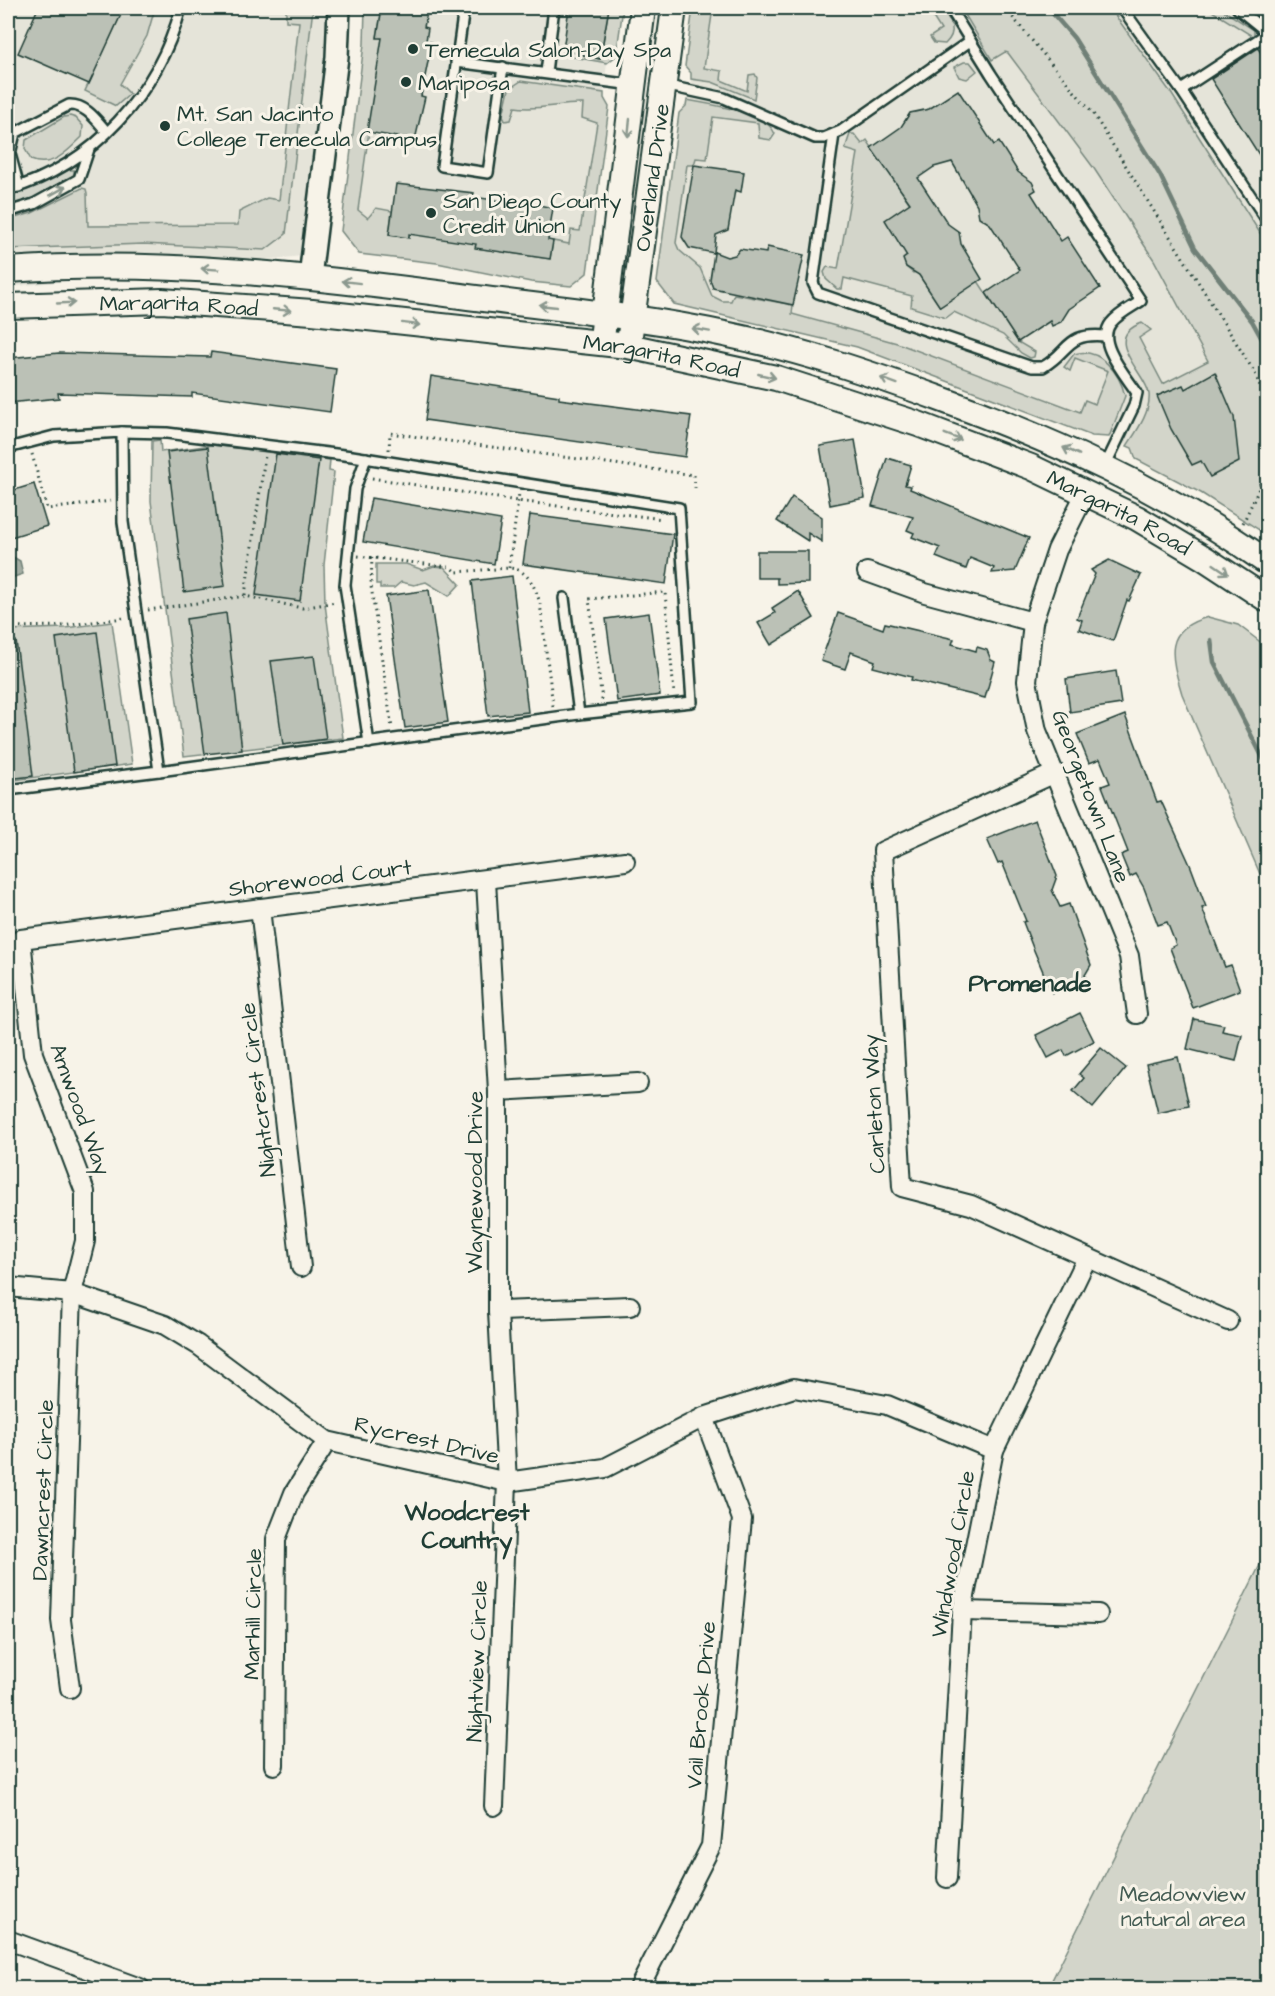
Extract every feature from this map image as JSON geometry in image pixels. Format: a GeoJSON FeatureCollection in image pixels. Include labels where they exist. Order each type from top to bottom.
{"type":"FeatureCollection","features":[{"type":"Feature","properties":{"kind":"main road","name":"Overland Drive"},"geometry":{"type":"LineString","coordinates":[[602,344],[643,8]]}},
{"type":"Feature","properties":{"kind":"main road","name":"Overland Drive"},"geometry":{"type":"LineString","coordinates":[[628,346],[674,8]]}},
{"type":"Feature","properties":{"kind":"main road","name":"Margarita Road"},"geometry":{"type":"LineString","coordinates":[[8,270],[161,266],[310,277],[606,314],[727,334],[828,360],[1021,429],[1105,466],[1163,498],[1268,562]]}},
{"type":"Feature","properties":{"kind":"main road","name":"Margarita Road"},"geometry":{"type":"LineString","coordinates":[[8,306],[107,301],[224,304],[628,346],[776,378],[852,400],[1031,467],[1137,518],[1268,600]]}},
{"type":"Feature","properties":{"kind":"main road"},"geometry":{"type":"LineString","coordinates":[[1085,494],[1094,486],[1121,492],[1183,523],[1268,577]]}},
{"type":"Feature","properties":{"kind":"street"},"geometry":{"type":"LineString","coordinates":[[310,277],[337,57],[339,8]]}},
{"type":"Feature","properties":{"kind":"street","name":"Georgetown Lane"},"geometry":{"type":"LineString","coordinates":[[1085,494],[1057,550],[1033,622],[1027,681],[1037,731],[1128,956],[1137,1014]]}},
{"type":"Feature","properties":{"kind":"street"},"geometry":{"type":"LineString","coordinates":[[867,572],[925,593],[1033,622]]}},
{"type":"Feature","properties":{"kind":"street","name":"Carleton Way"},"geometry":{"type":"LineString","coordinates":[[1053,774],[883,851],[902,1188],[971,1205],[1228,1321]]}},
{"type":"Feature","properties":{"kind":"street","name":"Shorewood Court"},"geometry":{"type":"LineString","coordinates":[[21,939],[486,881],[625,861]]}},
{"type":"Feature","properties":{"kind":"street","name":"Waynewood Drive"},"geometry":{"type":"LineString","coordinates":[[486,881],[498,1091],[498,1311],[507,1482]]}},
{"type":"Feature","properties":{"kind":"street","name":"Nightcrest Circle"},"geometry":{"type":"LineString","coordinates":[[260,908],[301,1267]]}},
{"type":"Feature","properties":{"kind":"street","name":"Amwood Way"},"geometry":{"type":"LineString","coordinates":[[21,939],[33,1054],[85,1192],[85,1241],[72,1293]]}},
{"type":"Feature","properties":{"kind":"street"},"geometry":{"type":"LineString","coordinates":[[498,1091],[638,1083]]}},
{"type":"Feature","properties":{"kind":"street","name":"Windwood Circle"},"geometry":{"type":"LineString","coordinates":[[947,1878],[962,1611],[994,1450],[1087,1258]]}},
{"type":"Feature","properties":{"kind":"street","name":"Rycrest Drive"},"geometry":{"type":"LineString","coordinates":[[8,1287],[72,1293],[165,1325],[198,1345],[327,1441],[507,1482],[605,1468],[704,1417],[794,1389],[887,1405],[994,1450]]}},
{"type":"Feature","properties":{"kind":"street","name":"Dawncrest Circle"},"geometry":{"type":"LineString","coordinates":[[70,1688],[61,1620],[72,1293]]}},
{"type":"Feature","properties":{"kind":"street"},"geometry":{"type":"LineString","coordinates":[[498,1311],[630,1306]]}},
{"type":"Feature","properties":{"kind":"street","name":"Vail Brook Drive"},"geometry":{"type":"LineString","coordinates":[[642,1987],[711,1846],[742,1519],[704,1417]]}},
{"type":"Feature","properties":{"kind":"street","name":"Marhill Circle"},"geometry":{"type":"LineString","coordinates":[[274,1765],[276,1539],[294,1493],[327,1441]]}},
{"type":"Feature","properties":{"kind":"street","name":"Nightview Circle"},"geometry":{"type":"LineString","coordinates":[[494,1806],[507,1482]]}},
{"type":"Feature","properties":{"kind":"street"},"geometry":{"type":"LineString","coordinates":[[962,1611],[1098,1614]]}},
{"type":"Feature","properties":{"kind":"street"},"geometry":{"type":"LineString","coordinates":[[8,1940],[140,1989]]}},
{"type":"Feature","properties":{"kind":"lane"},"geometry":{"type":"LineString","coordinates":[[8,190],[60,168],[89,149],[107,132],[143,92],[162,57],[181,8]]}},
{"type":"Feature","properties":{"kind":"lane"},"geometry":{"type":"LineString","coordinates":[[464,8],[442,166],[488,173],[503,67]]}},
{"type":"Feature","properties":{"kind":"lane"},"geometry":{"type":"LineString","coordinates":[[546,72],[554,8]]}},
{"type":"Feature","properties":{"kind":"lane"},"geometry":{"type":"LineString","coordinates":[[950,8],[1141,301],[1111,322],[1106,336],[1108,346],[1137,393],[1134,406],[1105,466]]}},
{"type":"Feature","properties":{"kind":"lane"},"geometry":{"type":"LineString","coordinates":[[1122,8],[1181,90],[1268,222]]}},
{"type":"Feature","properties":{"kind":"lane"},"geometry":{"type":"LineString","coordinates":[[1181,90],[1266,29],[1237,8]]}},
{"type":"Feature","properties":{"kind":"lane"},"geometry":{"type":"LineString","coordinates":[[663,85],[724,98],[815,138],[834,134],[970,41]]}},
{"type":"Feature","properties":{"kind":"lane"},"geometry":{"type":"LineString","coordinates":[[456,62],[633,85]]}},
{"type":"Feature","properties":{"kind":"lane"},"geometry":{"type":"LineString","coordinates":[[19,187],[10,154],[15,133],[69,105],[86,109],[107,132]]}},
{"type":"Feature","properties":{"kind":"lane"},"geometry":{"type":"LineString","coordinates":[[834,134],[813,283],[818,293],[1032,367],[1043,368],[1074,340],[1086,335],[1106,336]]}},
{"type":"Feature","properties":{"kind":"lane"},"geometry":{"type":"LineString","coordinates":[[8,212],[34,204],[80,179],[89,149]]}},
{"type":"Feature","properties":{"kind":"lane"},"geometry":{"type":"LineString","coordinates":[[122,432],[123,499],[134,614],[159,771]]}},
{"type":"Feature","properties":{"kind":"lane"},"geometry":{"type":"LineString","coordinates":[[8,447],[54,436],[122,432],[167,433],[387,461],[679,508],[692,702],[579,714],[8,790]]}},
{"type":"Feature","properties":{"kind":"lane"},"geometry":{"type":"LineString","coordinates":[[366,458],[355,489],[345,585],[369,743]]}},
{"type":"Feature","properties":{"kind":"lane"},"geometry":{"type":"LineString","coordinates":[[564,598],[579,714]]}},
{"type":"Feature","properties":{"kind":"path"},"geometry":{"type":"LineString","coordinates":[[1005,8],[1094,115],[1255,373],[1268,409]]}},
{"type":"Feature","properties":{"kind":"path"},"geometry":{"type":"LineString","coordinates":[[387,461],[390,433],[694,475],[695,488]]}},
{"type":"Feature","properties":{"kind":"path"},"geometry":{"type":"LineString","coordinates":[[29,442],[47,509],[123,499]]}},
{"type":"Feature","properties":{"kind":"path"},"geometry":{"type":"LineString","coordinates":[[245,596],[267,446]]}},
{"type":"Feature","properties":{"kind":"path"},"geometry":{"type":"LineString","coordinates":[[1242,523],[1258,491],[1268,453]]}},
{"type":"Feature","properties":{"kind":"path"},"geometry":{"type":"LineString","coordinates":[[359,476],[518,501],[657,519],[679,519]]}},
{"type":"Feature","properties":{"kind":"path"},"geometry":{"type":"LineString","coordinates":[[509,568],[520,483]]}},
{"type":"Feature","properties":{"kind":"path"},"geometry":{"type":"LineString","coordinates":[[348,555],[450,567],[456,572],[518,568],[536,589],[554,718]]}},
{"type":"Feature","properties":{"kind":"path"},"geometry":{"type":"LineString","coordinates":[[372,557],[371,586],[394,739]]}},
{"type":"Feature","properties":{"kind":"path"},"geometry":{"type":"LineString","coordinates":[[604,711],[589,599],[665,592],[675,704]]}},
{"type":"Feature","properties":{"kind":"path"},"geometry":{"type":"LineString","coordinates":[[8,627],[61,626],[245,596],[302,608],[347,600]]}},
{"type":"Feature","properties":{"kind":"shaded area","name":"Mt. San Jacinto College Temecula Campus"},"geometry":{"type":"Polygon","coordinates":[[[8,8],[332,8],[312,255],[8,287],[8,8]]]}},
{"type":"Feature","properties":{"kind":"shaded area"},"geometry":{"type":"Polygon","coordinates":[[[365,8],[623,8],[616,56],[607,63],[603,98],[609,107],[587,273],[571,286],[531,282],[437,263],[359,254],[341,231],[364,44],[365,8]]]}},
{"type":"Feature","properties":{"kind":"shaded area"},"geometry":{"type":"Polygon","coordinates":[[[693,8],[1267,8],[1267,535],[1201,493],[1136,459],[1132,448],[1104,435],[1092,436],[857,347],[674,304],[657,282],[679,113],[686,106],[691,79],[691,73],[685,66],[693,8]]]}},
{"type":"Feature","properties":{"kind":"shaded area"},"geometry":{"type":"Polygon","coordinates":[[[13,557],[20,561],[23,574],[8,579],[8,559],[13,557]]]}},
{"type":"Feature","properties":{"kind":"green space"},"geometry":{"type":"Polygon","coordinates":[[[124,8],[155,8],[147,36],[120,84],[130,94],[116,106],[85,91],[124,8]]]}},
{"type":"Feature","properties":{"kind":"green space"},"geometry":{"type":"Polygon","coordinates":[[[286,8],[313,8],[286,234],[265,250],[143,244],[8,249],[8,220],[32,213],[82,188],[86,189],[87,193],[88,226],[238,225],[239,212],[267,198],[279,200],[299,22],[286,21],[286,8]]]}},
{"type":"Feature","properties":{"kind":"green space"},"geometry":{"type":"Polygon","coordinates":[[[365,8],[382,8],[377,37],[382,38],[358,210],[368,218],[376,208],[392,211],[389,235],[409,238],[409,234],[479,221],[476,248],[550,259],[553,241],[569,244],[571,230],[580,231],[597,123],[582,118],[583,104],[515,107],[511,120],[505,121],[503,115],[509,89],[521,81],[604,93],[609,107],[587,273],[571,286],[531,282],[437,263],[359,254],[341,231],[364,44],[365,8]]]}},
{"type":"Feature","properties":{"kind":"green space"},"geometry":{"type":"Polygon","coordinates":[[[609,8],[623,8],[616,56],[607,63],[563,55],[563,50],[600,59],[609,8]]]}},
{"type":"Feature","properties":{"kind":"green space"},"geometry":{"type":"Polygon","coordinates":[[[693,8],[713,8],[704,68],[722,71],[721,80],[747,91],[749,75],[755,74],[757,78],[754,99],[712,82],[691,79],[691,73],[685,66],[693,8]]]}},
{"type":"Feature","properties":{"kind":"green space"},"geometry":{"type":"Polygon","coordinates":[[[927,8],[941,8],[950,21],[952,35],[945,44],[934,43],[930,37],[941,30],[927,8]]]}},
{"type":"Feature","properties":{"kind":"green space"},"geometry":{"type":"Polygon","coordinates":[[[961,8],[1110,8],[1171,93],[1267,244],[1267,535],[1201,493],[1136,459],[1132,448],[1127,446],[1142,422],[1149,401],[1146,386],[1125,347],[1125,338],[1130,330],[1142,323],[1151,330],[1139,338],[1163,384],[1208,361],[1154,260],[1093,167],[1008,53],[1005,52],[992,60],[961,8]]]}},
{"type":"Feature","properties":{"kind":"green space"},"geometry":{"type":"Polygon","coordinates":[[[1207,8],[1220,8],[1254,30],[1254,35],[1252,36],[1207,8]]]}},
{"type":"Feature","properties":{"kind":"green space"},"geometry":{"type":"Polygon","coordinates":[[[970,62],[977,71],[967,79],[959,77],[954,67],[970,62]]]}},
{"type":"Feature","properties":{"kind":"green space"},"geometry":{"type":"Polygon","coordinates":[[[687,100],[736,110],[749,115],[770,126],[775,134],[771,140],[759,138],[758,123],[713,117],[707,159],[696,158],[694,165],[687,165],[676,243],[679,250],[700,268],[712,296],[722,301],[731,301],[734,294],[793,305],[792,314],[897,343],[1080,412],[1085,400],[1095,404],[1108,371],[1075,358],[1070,371],[1064,367],[1074,354],[1092,354],[1107,363],[1113,370],[1125,396],[1109,437],[1092,436],[857,347],[674,304],[657,282],[679,113],[686,106],[687,100]]]}},
{"type":"Feature","properties":{"kind":"green space"},"geometry":{"type":"Polygon","coordinates":[[[64,117],[76,118],[83,126],[82,137],[60,157],[46,162],[31,160],[25,149],[26,140],[64,117]]]}},
{"type":"Feature","properties":{"kind":"green space"},"geometry":{"type":"Polygon","coordinates":[[[850,134],[854,134],[862,144],[867,140],[910,204],[907,256],[904,258],[906,267],[913,273],[917,272],[940,307],[978,281],[1018,342],[1035,352],[1034,357],[1030,358],[1021,353],[1003,335],[954,312],[946,318],[911,307],[912,296],[844,278],[842,289],[837,289],[826,279],[824,272],[827,267],[838,269],[858,153],[845,149],[850,134]]]}},
{"type":"Feature","properties":{"kind":"green space"},"geometry":{"type":"Polygon","coordinates":[[[68,170],[74,170],[74,178],[31,199],[8,206],[8,195],[32,188],[68,170]]]}},
{"type":"Feature","properties":{"kind":"green space"},"geometry":{"type":"Polygon","coordinates":[[[160,440],[161,452],[212,445],[330,460],[329,471],[334,472],[324,565],[325,604],[343,738],[184,756],[151,501],[152,441],[160,440]]]}},
{"type":"Feature","properties":{"kind":"green space"},"geometry":{"type":"Polygon","coordinates":[[[376,564],[406,564],[423,570],[434,566],[444,567],[460,584],[449,596],[426,582],[414,585],[401,582],[394,588],[380,588],[380,584],[376,584],[376,564]]]}},
{"type":"Feature","properties":{"kind":"green space"},"geometry":{"type":"Polygon","coordinates":[[[1208,617],[1238,625],[1267,647],[1267,890],[1182,694],[1175,668],[1173,657],[1177,637],[1193,622],[1208,617]]]}},
{"type":"Feature","properties":{"kind":"green space"},"geometry":{"type":"Polygon","coordinates":[[[112,622],[132,764],[8,781],[8,630],[65,628],[112,622]]]}},
{"type":"Feature","properties":{"kind":"green space","name":"Meadowview natural area"},"geometry":{"type":"Polygon","coordinates":[[[1267,1548],[1267,1988],[1048,1988],[1259,1567],[1267,1548]]]}},
{"type":"Feature","properties":{"kind":"building"},"geometry":{"type":"Polygon","coordinates":[[[38,8],[124,8],[89,84],[18,53],[38,8]]]}},
{"type":"Feature","properties":{"kind":"building"},"geometry":{"type":"Polygon","coordinates":[[[382,8],[428,8],[424,27],[428,28],[426,41],[432,42],[421,96],[425,97],[415,140],[367,132],[382,38],[377,38],[382,8]]]}},
{"type":"Feature","properties":{"kind":"building"},"geometry":{"type":"Polygon","coordinates":[[[569,8],[609,8],[600,59],[563,50],[569,8]]]}},
{"type":"Feature","properties":{"kind":"building"},"geometry":{"type":"Polygon","coordinates":[[[1258,48],[1268,64],[1268,169],[1211,79],[1258,48]]]}},
{"type":"Feature","properties":{"kind":"building"},"geometry":{"type":"Polygon","coordinates":[[[958,90],[994,145],[999,142],[1018,172],[1032,182],[1036,190],[1031,193],[1061,241],[1067,237],[1100,288],[1069,309],[1061,322],[1052,326],[1050,321],[1018,342],[986,293],[1020,270],[990,224],[979,217],[977,205],[952,162],[934,167],[918,178],[948,224],[959,232],[961,244],[982,279],[940,307],[919,275],[906,267],[903,259],[907,256],[885,220],[910,203],[871,148],[901,127],[910,113],[929,109],[958,90]]]}},
{"type":"Feature","properties":{"kind":"building"},"geometry":{"type":"Polygon","coordinates":[[[694,165],[744,172],[741,192],[735,190],[728,230],[716,235],[714,252],[727,257],[735,255],[740,249],[766,253],[767,247],[804,255],[793,305],[713,288],[710,280],[714,253],[689,248],[682,237],[694,165]]]}},
{"type":"Feature","properties":{"kind":"building"},"geometry":{"type":"Polygon","coordinates":[[[396,184],[474,193],[473,197],[501,201],[502,197],[553,208],[548,240],[553,241],[550,259],[475,248],[476,244],[409,234],[409,238],[389,235],[396,184]]]}},
{"type":"Feature","properties":{"kind":"building"},"geometry":{"type":"Polygon","coordinates":[[[211,352],[336,369],[330,412],[192,393],[192,397],[58,393],[59,398],[8,403],[8,358],[59,353],[210,357],[211,352]]]}},
{"type":"Feature","properties":{"kind":"building"},"geometry":{"type":"Polygon","coordinates":[[[1215,372],[1234,417],[1239,462],[1210,477],[1201,461],[1192,465],[1171,429],[1157,396],[1183,385],[1185,389],[1215,372]]]}},
{"type":"Feature","properties":{"kind":"building"},"geometry":{"type":"Polygon","coordinates":[[[431,376],[559,396],[559,399],[691,416],[685,457],[425,420],[431,376]]]}},
{"type":"Feature","properties":{"kind":"building"},"geometry":{"type":"Polygon","coordinates":[[[855,440],[865,498],[830,505],[820,446],[855,440]]]}},
{"type":"Feature","properties":{"kind":"building"},"geometry":{"type":"Polygon","coordinates":[[[208,447],[225,586],[184,592],[167,452],[208,447]]]}},
{"type":"Feature","properties":{"kind":"building"},"geometry":{"type":"Polygon","coordinates":[[[276,454],[319,460],[300,601],[256,595],[276,454]]]}},
{"type":"Feature","properties":{"kind":"building"},"geometry":{"type":"Polygon","coordinates":[[[887,458],[911,465],[905,485],[911,486],[910,489],[1029,538],[1015,571],[992,573],[994,568],[970,558],[966,569],[936,557],[940,548],[912,537],[914,533],[907,530],[913,517],[872,506],[887,458]]]}},
{"type":"Feature","properties":{"kind":"building"},"geometry":{"type":"Polygon","coordinates":[[[34,484],[47,526],[8,538],[8,492],[34,484]]]}},
{"type":"Feature","properties":{"kind":"building"},"geometry":{"type":"Polygon","coordinates":[[[792,497],[822,517],[822,542],[808,533],[808,541],[777,521],[792,497]]]}},
{"type":"Feature","properties":{"kind":"building"},"geometry":{"type":"Polygon","coordinates":[[[371,498],[501,520],[494,564],[363,542],[371,498]]]}},
{"type":"Feature","properties":{"kind":"building"},"geometry":{"type":"Polygon","coordinates":[[[530,515],[673,534],[666,584],[523,564],[530,515]]]}},
{"type":"Feature","properties":{"kind":"building"},"geometry":{"type":"Polygon","coordinates":[[[757,551],[808,551],[808,583],[777,584],[777,578],[757,578],[757,551]]]}},
{"type":"Feature","properties":{"kind":"building"},"geometry":{"type":"Polygon","coordinates":[[[1109,560],[1141,575],[1129,601],[1127,600],[1113,641],[1079,629],[1082,620],[1077,618],[1095,574],[1091,570],[1109,560]]]}},
{"type":"Feature","properties":{"kind":"building"},"geometry":{"type":"Polygon","coordinates":[[[512,576],[528,712],[488,716],[472,581],[512,576]]]}},
{"type":"Feature","properties":{"kind":"building"},"geometry":{"type":"Polygon","coordinates":[[[429,590],[448,722],[405,728],[386,596],[429,590]]]}},
{"type":"Feature","properties":{"kind":"building"},"geometry":{"type":"Polygon","coordinates":[[[798,591],[814,618],[771,645],[758,623],[775,613],[772,608],[798,591]]]}},
{"type":"Feature","properties":{"kind":"building"},"geometry":{"type":"Polygon","coordinates":[[[226,613],[242,750],[205,754],[186,619],[226,613]]]}},
{"type":"Feature","properties":{"kind":"building"},"geometry":{"type":"Polygon","coordinates":[[[649,613],[660,695],[617,701],[606,619],[649,613]]]}},
{"type":"Feature","properties":{"kind":"building"},"geometry":{"type":"Polygon","coordinates":[[[838,613],[883,629],[885,623],[954,639],[952,644],[976,651],[977,647],[987,650],[991,660],[995,662],[985,698],[911,680],[912,677],[873,667],[875,661],[851,652],[845,669],[821,661],[838,613]]]}},
{"type":"Feature","properties":{"kind":"building"},"geometry":{"type":"Polygon","coordinates":[[[97,632],[115,766],[74,772],[56,638],[97,632]]]}},
{"type":"Feature","properties":{"kind":"building"},"geometry":{"type":"Polygon","coordinates":[[[8,641],[16,641],[33,776],[8,779],[8,641]]]}},
{"type":"Feature","properties":{"kind":"building"},"geometry":{"type":"Polygon","coordinates":[[[314,656],[326,739],[283,745],[271,661],[314,656]]]}},
{"type":"Feature","properties":{"kind":"building"},"geometry":{"type":"Polygon","coordinates":[[[1116,671],[1121,704],[1070,712],[1066,679],[1116,671]]]}},
{"type":"Feature","properties":{"kind":"building"},"geometry":{"type":"Polygon","coordinates":[[[1125,715],[1157,802],[1161,801],[1191,867],[1206,907],[1202,908],[1225,967],[1231,965],[1240,990],[1193,1008],[1170,948],[1176,945],[1167,922],[1158,925],[1144,888],[1136,874],[1130,877],[1121,855],[1128,852],[1102,786],[1110,783],[1100,759],[1089,763],[1077,734],[1125,715]]]}},
{"type":"Feature","properties":{"kind":"building"},"geometry":{"type":"Polygon","coordinates":[[[1035,820],[1057,876],[1052,890],[1060,907],[1069,904],[1091,965],[1085,975],[1086,979],[1052,993],[1002,862],[998,864],[987,839],[1035,820]]]}},
{"type":"Feature","properties":{"kind":"building"},"geometry":{"type":"Polygon","coordinates":[[[1080,1013],[1094,1041],[1066,1056],[1063,1050],[1048,1058],[1036,1035],[1080,1013]]]}},
{"type":"Feature","properties":{"kind":"building"},"geometry":{"type":"Polygon","coordinates":[[[1194,1019],[1224,1025],[1222,1031],[1242,1035],[1236,1061],[1187,1049],[1194,1019]]]}},
{"type":"Feature","properties":{"kind":"building"},"geometry":{"type":"Polygon","coordinates":[[[1101,1048],[1126,1068],[1093,1108],[1073,1091],[1084,1078],[1079,1074],[1101,1048]]]}},
{"type":"Feature","properties":{"kind":"building"},"geometry":{"type":"Polygon","coordinates":[[[1178,1057],[1189,1106],[1158,1113],[1146,1064],[1178,1057]]]}},
{"type":"Feature","properties":{"kind":"waterway"},"geometry":{"type":"LineString","coordinates":[[1048,8],[1074,38],[1160,175],[1195,248],[1252,321],[1268,350]]}},
{"type":"Feature","properties":{"kind":"waterway"},"geometry":{"type":"LineString","coordinates":[[1211,640],[1214,662],[1268,768]]}},
{"type":"Feature","properties":{"kind":"place","name":"Temecula Salon-Day Spa"},"geometry":{"type":"Point","coordinates":[413,49]}},
{"type":"Feature","properties":{"kind":"place","name":"Mariposa"},"geometry":{"type":"Point","coordinates":[406,82]}},
{"type":"Feature","properties":{"kind":"place","name":"Mt. San Jacinto College Temecula Campus"},"geometry":{"type":"Point","coordinates":[165,126]}},
{"type":"Feature","properties":{"kind":"place","name":"San Diego County Credit Union"},"geometry":{"type":"Point","coordinates":[431,213]}},
{"type":"Feature","properties":{"kind":"district","name":"Promenade"},"geometry":{"type":"Point","coordinates":[1030,983]}},
{"type":"Feature","properties":{"kind":"district","name":"Woodcrest Country"},"geometry":{"type":"Point","coordinates":[467,1526]}}]}
